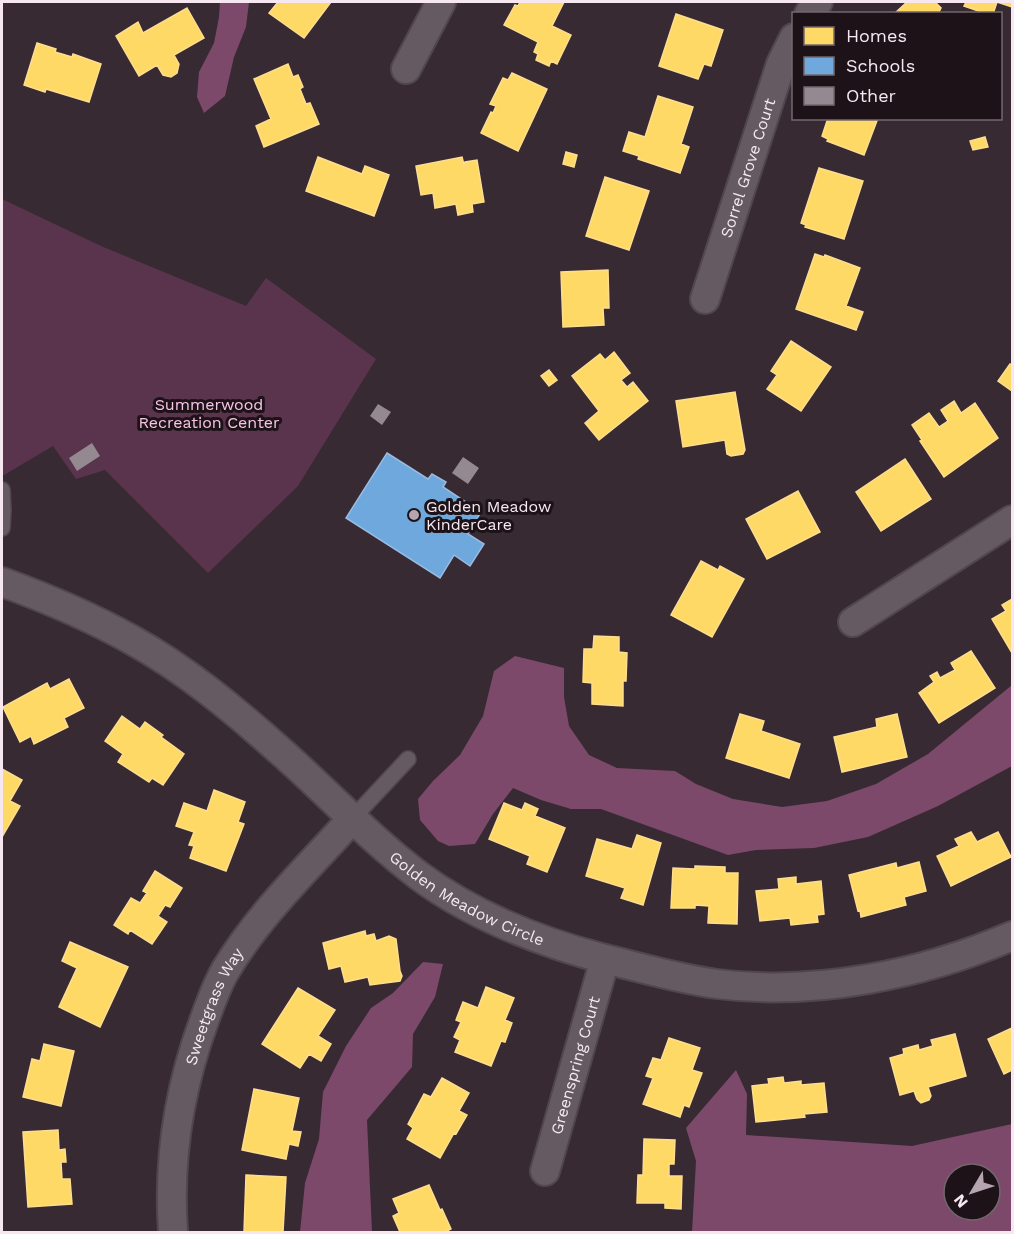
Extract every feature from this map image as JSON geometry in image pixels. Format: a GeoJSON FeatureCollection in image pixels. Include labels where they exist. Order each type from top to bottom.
{"type":"FeatureCollection","features":[{"type":"Feature","properties":{"kind":"street"},"geometry":{"type":"LineString","coordinates":[[406,69],[441,2]]}},
{"type":"Feature","properties":{"kind":"street","name":"Sorrel Grove Court"},"geometry":{"type":"LineString","coordinates":[[705,299],[781,64],[792,42]]}},
{"type":"Feature","properties":{"kind":"street"},"geometry":{"type":"LineString","coordinates":[[853,622],[1012,520]]}},
{"type":"Feature","properties":{"kind":"street","name":"Golden Meadow Circle"},"geometry":{"type":"LineString","coordinates":[[2,582],[63,606],[131,639],[165,660],[271,743],[351,820],[422,878],[472,908],[525,934],[569,950],[674,977],[718,984],[806,986],[916,970],[980,950],[1012,936]]}},
{"type":"Feature","properties":{"kind":"street","name":"Sweetgrass Way"},"geometry":{"type":"LineString","coordinates":[[173,1233],[171,1199],[177,1119],[190,1058],[216,988],[264,916],[351,820]]}},
{"type":"Feature","properties":{"kind":"street","name":"Greenspring Court"},"geometry":{"type":"LineString","coordinates":[[545,1171],[605,959]]}},
{"type":"Feature","properties":{"kind":"lane"},"geometry":{"type":"LineString","coordinates":[[2,490],[2,528]]}},
{"type":"Feature","properties":{"kind":"lane"},"geometry":{"type":"LineString","coordinates":[[351,820],[408,759]]}},
{"type":"Feature","properties":{"kind":"green space","name":"Summerwood Recreation Center"},"geometry":{"type":"Polygon","coordinates":[[[2,199],[101,246],[246,306],[266,278],[376,359],[298,486],[208,573],[105,470],[76,479],[53,446],[4,475],[2,474],[2,199]]]}},
{"type":"Feature","properties":{"kind":"shaded area"},"geometry":{"type":"Polygon","coordinates":[[[220,2],[249,2],[246,27],[234,57],[225,96],[204,113],[197,97],[199,72],[214,43],[220,2]]]}},
{"type":"Feature","properties":{"kind":"shaded area"},"geometry":{"type":"Polygon","coordinates":[[[515,656],[564,668],[564,697],[569,726],[589,755],[617,768],[675,771],[696,784],[733,799],[782,807],[827,801],[876,784],[928,754],[1012,685],[1012,766],[938,806],[868,837],[814,848],[756,850],[728,855],[601,809],[571,809],[513,788],[493,814],[475,844],[449,846],[438,841],[420,820],[418,799],[460,755],[483,716],[494,671],[515,656]]]}},
{"type":"Feature","properties":{"kind":"shaded area"},"geometry":{"type":"Polygon","coordinates":[[[423,962],[443,964],[435,997],[413,1034],[412,1067],[367,1120],[372,1232],[300,1232],[305,1183],[319,1139],[323,1092],[346,1046],[371,1008],[393,993],[423,962]]]}},
{"type":"Feature","properties":{"kind":"shaded area"},"geometry":{"type":"Polygon","coordinates":[[[736,1070],[747,1094],[746,1135],[912,1146],[1012,1124],[1012,1232],[692,1232],[696,1161],[686,1128],[736,1070]]]}},
{"type":"Feature","properties":{"kind":"building: Homes"},"geometry":{"type":"Polygon","coordinates":[[[278,2],[331,2],[304,38],[269,13],[278,2]]]}},
{"type":"Feature","properties":{"kind":"building: Homes"},"geometry":{"type":"Polygon","coordinates":[[[520,2],[564,2],[552,26],[571,35],[557,64],[551,61],[549,66],[536,60],[538,54],[534,52],[538,42],[504,25],[515,5],[518,6],[520,2]]]}},
{"type":"Feature","properties":{"kind":"building: Homes"},"geometry":{"type":"Polygon","coordinates":[[[907,2],[935,2],[941,8],[939,12],[896,12],[907,2]]]}},
{"type":"Feature","properties":{"kind":"building: Homes"},"geometry":{"type":"Polygon","coordinates":[[[966,2],[997,2],[994,12],[981,12],[964,6],[966,2]]]}},
{"type":"Feature","properties":{"kind":"building: Homes"},"geometry":{"type":"Polygon","coordinates":[[[997,2],[1012,2],[1012,7],[997,2]]]}},
{"type":"Feature","properties":{"kind":"building: Homes"},"geometry":{"type":"Polygon","coordinates":[[[187,8],[204,38],[174,55],[179,64],[177,73],[171,77],[163,75],[157,65],[139,76],[116,36],[138,22],[143,33],[187,8]]]}},
{"type":"Feature","properties":{"kind":"building: Homes"},"geometry":{"type":"Polygon","coordinates":[[[676,14],[723,30],[711,66],[704,64],[698,79],[659,66],[676,14]]]}},
{"type":"Feature","properties":{"kind":"building: Homes"},"geometry":{"type":"Polygon","coordinates":[[[37,43],[56,49],[55,52],[72,57],[73,54],[101,64],[89,102],[24,85],[37,43]]]}},
{"type":"Feature","properties":{"kind":"building: Homes"},"geometry":{"type":"Polygon","coordinates":[[[288,64],[293,77],[298,75],[306,104],[310,103],[319,124],[264,147],[256,126],[271,119],[254,79],[288,64]]]}},
{"type":"Feature","properties":{"kind":"building: Homes"},"geometry":{"type":"Polygon","coordinates":[[[512,73],[547,89],[518,151],[481,133],[496,106],[490,104],[503,78],[508,80],[512,73]]]}},
{"type":"Feature","properties":{"kind":"building: Homes"},"geometry":{"type":"Polygon","coordinates":[[[658,96],[693,107],[681,144],[689,147],[680,173],[638,159],[639,156],[623,151],[629,132],[645,137],[658,96]]]}},
{"type":"Feature","properties":{"kind":"building: Homes"},"geometry":{"type":"Polygon","coordinates":[[[827,120],[877,120],[864,155],[827,141],[828,139],[822,136],[827,120]]]}},
{"type":"Feature","properties":{"kind":"building: Homes"},"geometry":{"type":"Polygon","coordinates":[[[985,137],[988,147],[973,150],[970,141],[985,137]]]}},
{"type":"Feature","properties":{"kind":"building: Homes"},"geometry":{"type":"Polygon","coordinates":[[[566,152],[577,155],[574,167],[563,164],[566,152]]]}},
{"type":"Feature","properties":{"kind":"building: Homes"},"geometry":{"type":"Polygon","coordinates":[[[318,157],[362,174],[365,166],[389,175],[374,216],[306,191],[318,157]]]}},
{"type":"Feature","properties":{"kind":"building: Homes"},"geometry":{"type":"Polygon","coordinates":[[[462,157],[464,165],[465,162],[477,160],[484,202],[472,204],[473,212],[458,215],[456,204],[435,208],[433,193],[421,195],[416,166],[462,157]]]}},
{"type":"Feature","properties":{"kind":"building: Homes"},"geometry":{"type":"Polygon","coordinates":[[[819,168],[863,181],[844,239],[805,227],[806,225],[801,223],[819,168]]]}},
{"type":"Feature","properties":{"kind":"building: Homes"},"geometry":{"type":"Polygon","coordinates":[[[605,177],[649,191],[629,250],[586,236],[605,177]]]}},
{"type":"Feature","properties":{"kind":"building: Homes"},"geometry":{"type":"Polygon","coordinates":[[[815,254],[824,257],[825,255],[860,268],[846,306],[863,312],[856,330],[796,309],[815,254]]]}},
{"type":"Feature","properties":{"kind":"building: Homes"},"geometry":{"type":"Polygon","coordinates":[[[608,270],[609,308],[603,308],[604,325],[563,327],[561,272],[608,270]]]}},
{"type":"Feature","properties":{"kind":"building: Homes"},"geometry":{"type":"Polygon","coordinates":[[[791,341],[831,367],[801,411],[767,389],[777,375],[771,371],[791,341]]]}},
{"type":"Feature","properties":{"kind":"building: Homes"},"geometry":{"type":"Polygon","coordinates":[[[614,352],[630,373],[621,380],[627,387],[633,382],[648,401],[599,440],[585,423],[599,411],[572,376],[600,354],[605,360],[614,352]]]}},
{"type":"Feature","properties":{"kind":"building: Homes"},"geometry":{"type":"Polygon","coordinates":[[[1010,364],[1012,365],[1012,391],[998,381],[1010,364]]]}},
{"type":"Feature","properties":{"kind":"building: Homes"},"geometry":{"type":"Polygon","coordinates":[[[549,370],[557,380],[549,386],[541,376],[549,370]]]}},
{"type":"Feature","properties":{"kind":"building: Homes"},"geometry":{"type":"Polygon","coordinates":[[[735,392],[745,450],[743,454],[731,456],[727,454],[725,440],[683,447],[676,401],[735,392]]]}},
{"type":"Feature","properties":{"kind":"building: Homes"},"geometry":{"type":"Polygon","coordinates":[[[954,401],[961,413],[975,403],[998,438],[944,477],[912,425],[929,413],[939,427],[948,421],[941,410],[954,401]]]}},
{"type":"Feature","properties":{"kind":"building: Homes"},"geometry":{"type":"Polygon","coordinates":[[[905,459],[931,499],[881,531],[856,492],[905,459]]]}},
{"type":"Feature","properties":{"kind":"building: Homes"},"geometry":{"type":"Polygon","coordinates":[[[798,491],[820,532],[767,559],[746,519],[798,491]]]}},
{"type":"Feature","properties":{"kind":"building: Homes"},"geometry":{"type":"Polygon","coordinates":[[[701,561],[718,570],[720,566],[744,579],[712,637],[671,615],[701,561]]]}},
{"type":"Feature","properties":{"kind":"building: Homes"},"geometry":{"type":"Polygon","coordinates":[[[1012,599],[1012,653],[992,619],[1006,611],[1002,605],[1012,599]]]}},
{"type":"Feature","properties":{"kind":"building: Homes"},"geometry":{"type":"Polygon","coordinates":[[[594,636],[619,637],[619,652],[627,653],[626,681],[623,681],[623,706],[592,704],[592,683],[583,682],[584,649],[593,649],[594,636]]]}},
{"type":"Feature","properties":{"kind":"building: Homes"},"geometry":{"type":"Polygon","coordinates":[[[971,651],[995,688],[939,723],[919,693],[934,682],[930,676],[937,672],[940,678],[955,670],[951,663],[971,651]]]}},
{"type":"Feature","properties":{"kind":"building: Homes"},"geometry":{"type":"Polygon","coordinates":[[[69,679],[84,708],[64,718],[68,727],[34,744],[31,736],[20,742],[3,707],[47,683],[50,689],[69,679]]]}},
{"type":"Feature","properties":{"kind":"building: Homes"},"geometry":{"type":"Polygon","coordinates":[[[740,714],[764,721],[761,731],[800,744],[789,778],[726,758],[740,714]]]}},
{"type":"Feature","properties":{"kind":"building: Homes"},"geometry":{"type":"Polygon","coordinates":[[[897,714],[907,757],[842,772],[834,737],[877,727],[876,719],[897,714]]]}},
{"type":"Feature","properties":{"kind":"building: Homes"},"geometry":{"type":"Polygon","coordinates":[[[122,716],[140,729],[145,722],[184,754],[163,785],[152,778],[149,782],[118,762],[123,754],[105,741],[122,716]]]}},
{"type":"Feature","properties":{"kind":"building: Homes"},"geometry":{"type":"Polygon","coordinates":[[[2,769],[22,780],[10,801],[20,806],[2,837],[2,769]]]}},
{"type":"Feature","properties":{"kind":"building: Homes"},"geometry":{"type":"Polygon","coordinates":[[[214,790],[245,802],[238,822],[244,824],[226,871],[190,858],[194,846],[189,845],[194,832],[176,826],[184,803],[207,811],[214,790]]]}},
{"type":"Feature","properties":{"kind":"building: Homes"},"geometry":{"type":"Polygon","coordinates":[[[504,803],[522,810],[525,803],[538,809],[535,816],[565,828],[547,872],[527,864],[530,856],[489,839],[504,803]]]}},
{"type":"Feature","properties":{"kind":"building: Homes"},"geometry":{"type":"Polygon","coordinates":[[[971,832],[977,842],[998,832],[1011,857],[951,886],[937,856],[959,846],[955,839],[971,832]]]}},
{"type":"Feature","properties":{"kind":"building: Homes"},"geometry":{"type":"Polygon","coordinates":[[[637,835],[661,843],[643,905],[621,898],[625,888],[586,876],[597,839],[632,849],[637,835]]]}},
{"type":"Feature","properties":{"kind":"building: Homes"},"geometry":{"type":"Polygon","coordinates":[[[919,862],[926,891],[904,897],[906,905],[861,917],[849,875],[896,863],[897,868],[919,862]]]}},
{"type":"Feature","properties":{"kind":"building: Homes"},"geometry":{"type":"Polygon","coordinates":[[[695,866],[725,867],[725,873],[738,873],[737,924],[708,923],[709,906],[671,908],[673,868],[695,869],[695,866]]]}},
{"type":"Feature","properties":{"kind":"building: Homes"},"geometry":{"type":"Polygon","coordinates":[[[155,871],[182,888],[170,907],[165,905],[158,916],[167,922],[152,944],[130,930],[128,934],[114,925],[131,898],[140,903],[147,893],[143,891],[155,871]]]}},
{"type":"Feature","properties":{"kind":"building: Homes"},"geometry":{"type":"Polygon","coordinates":[[[796,877],[796,884],[821,881],[824,914],[817,915],[818,922],[791,925],[790,918],[760,921],[756,891],[779,889],[778,879],[796,877]]]}},
{"type":"Feature","properties":{"kind":"building: Homes"},"geometry":{"type":"Polygon","coordinates":[[[365,931],[366,936],[374,934],[376,941],[389,936],[396,939],[402,976],[400,981],[370,985],[368,977],[345,982],[341,966],[329,969],[323,943],[365,931]]]}},
{"type":"Feature","properties":{"kind":"building: Homes"},"geometry":{"type":"Polygon","coordinates":[[[70,942],[128,967],[100,1027],[59,1007],[77,968],[62,961],[70,942]]]}},
{"type":"Feature","properties":{"kind":"building: Homes"},"geometry":{"type":"Polygon","coordinates":[[[486,987],[514,998],[505,1020],[512,1023],[505,1042],[501,1041],[491,1066],[455,1052],[460,1040],[454,1037],[461,1022],[456,1020],[463,1002],[478,1008],[486,987]]]}},
{"type":"Feature","properties":{"kind":"building: Homes"},"geometry":{"type":"Polygon","coordinates":[[[298,988],[335,1010],[318,1036],[331,1044],[321,1061],[309,1054],[300,1068],[262,1044],[298,988]]]}},
{"type":"Feature","properties":{"kind":"building: Homes"},"geometry":{"type":"Polygon","coordinates":[[[1012,1028],[1012,1070],[1004,1074],[988,1039],[1012,1028]]]}},
{"type":"Feature","properties":{"kind":"building: Homes"},"geometry":{"type":"Polygon","coordinates":[[[955,1034],[966,1076],[928,1087],[931,1096],[929,1100],[921,1103],[914,1091],[900,1095],[890,1058],[904,1054],[903,1049],[918,1045],[919,1050],[933,1046],[931,1040],[955,1034]]]}},
{"type":"Feature","properties":{"kind":"building: Homes"},"geometry":{"type":"Polygon","coordinates":[[[669,1038],[700,1048],[692,1070],[702,1073],[689,1107],[684,1105],[680,1117],[643,1104],[653,1078],[646,1076],[653,1058],[661,1060],[669,1038]]]}},
{"type":"Feature","properties":{"kind":"building: Homes"},"geometry":{"type":"Polygon","coordinates":[[[44,1044],[74,1051],[61,1106],[23,1097],[32,1059],[40,1061],[44,1044]]]}},
{"type":"Feature","properties":{"kind":"building: Homes"},"geometry":{"type":"Polygon","coordinates":[[[783,1077],[784,1083],[801,1081],[801,1085],[824,1083],[827,1112],[804,1114],[805,1117],[756,1122],[752,1086],[769,1084],[768,1079],[783,1077]]]}},
{"type":"Feature","properties":{"kind":"building: Homes"},"geometry":{"type":"Polygon","coordinates":[[[442,1078],[469,1093],[459,1111],[467,1115],[440,1158],[407,1139],[413,1128],[408,1124],[424,1094],[431,1097],[442,1078]]]}},
{"type":"Feature","properties":{"kind":"building: Homes"},"geometry":{"type":"Polygon","coordinates":[[[254,1089],[299,1098],[292,1131],[301,1132],[298,1146],[289,1144],[286,1159],[242,1150],[254,1089]]]}},
{"type":"Feature","properties":{"kind":"building: Homes"},"geometry":{"type":"Polygon","coordinates":[[[58,1130],[59,1150],[65,1149],[66,1162],[61,1162],[62,1179],[70,1179],[72,1204],[28,1207],[23,1132],[58,1130]]]}},
{"type":"Feature","properties":{"kind":"building: Homes"},"geometry":{"type":"Polygon","coordinates":[[[644,1139],[675,1140],[674,1164],[669,1164],[669,1176],[682,1176],[681,1209],[665,1208],[665,1203],[637,1203],[638,1175],[643,1175],[644,1139]]]}},
{"type":"Feature","properties":{"kind":"building: Homes"},"geometry":{"type":"Polygon","coordinates":[[[246,1175],[286,1177],[283,1232],[244,1232],[246,1175]]]}},
{"type":"Feature","properties":{"kind":"building: Homes"},"geometry":{"type":"Polygon","coordinates":[[[429,1185],[451,1229],[445,1232],[400,1232],[393,1216],[399,1213],[393,1199],[429,1185]]]}},
{"type":"Feature","properties":{"kind":"building: Schools","name":"Golden Meadow KinderCare"},"geometry":{"type":"Polygon","coordinates":[[[387,453],[428,479],[432,474],[446,482],[443,487],[481,512],[468,534],[484,544],[470,566],[454,555],[440,578],[346,518],[387,453]]]}},
{"type":"Feature","properties":{"kind":"building: Other"},"geometry":{"type":"Polygon","coordinates":[[[378,404],[391,412],[382,425],[370,416],[378,404]]]}},
{"type":"Feature","properties":{"kind":"building: Other"},"geometry":{"type":"Polygon","coordinates":[[[92,443],[100,456],[77,471],[69,458],[92,443]]]}},
{"type":"Feature","properties":{"kind":"building: Other"},"geometry":{"type":"Polygon","coordinates":[[[463,457],[479,468],[468,484],[452,473],[463,457]]]}},
{"type":"Feature","properties":{"kind":"place","name":"Golden Meadow KinderCare"},"geometry":{"type":"Point","coordinates":[414,515]}}]}
